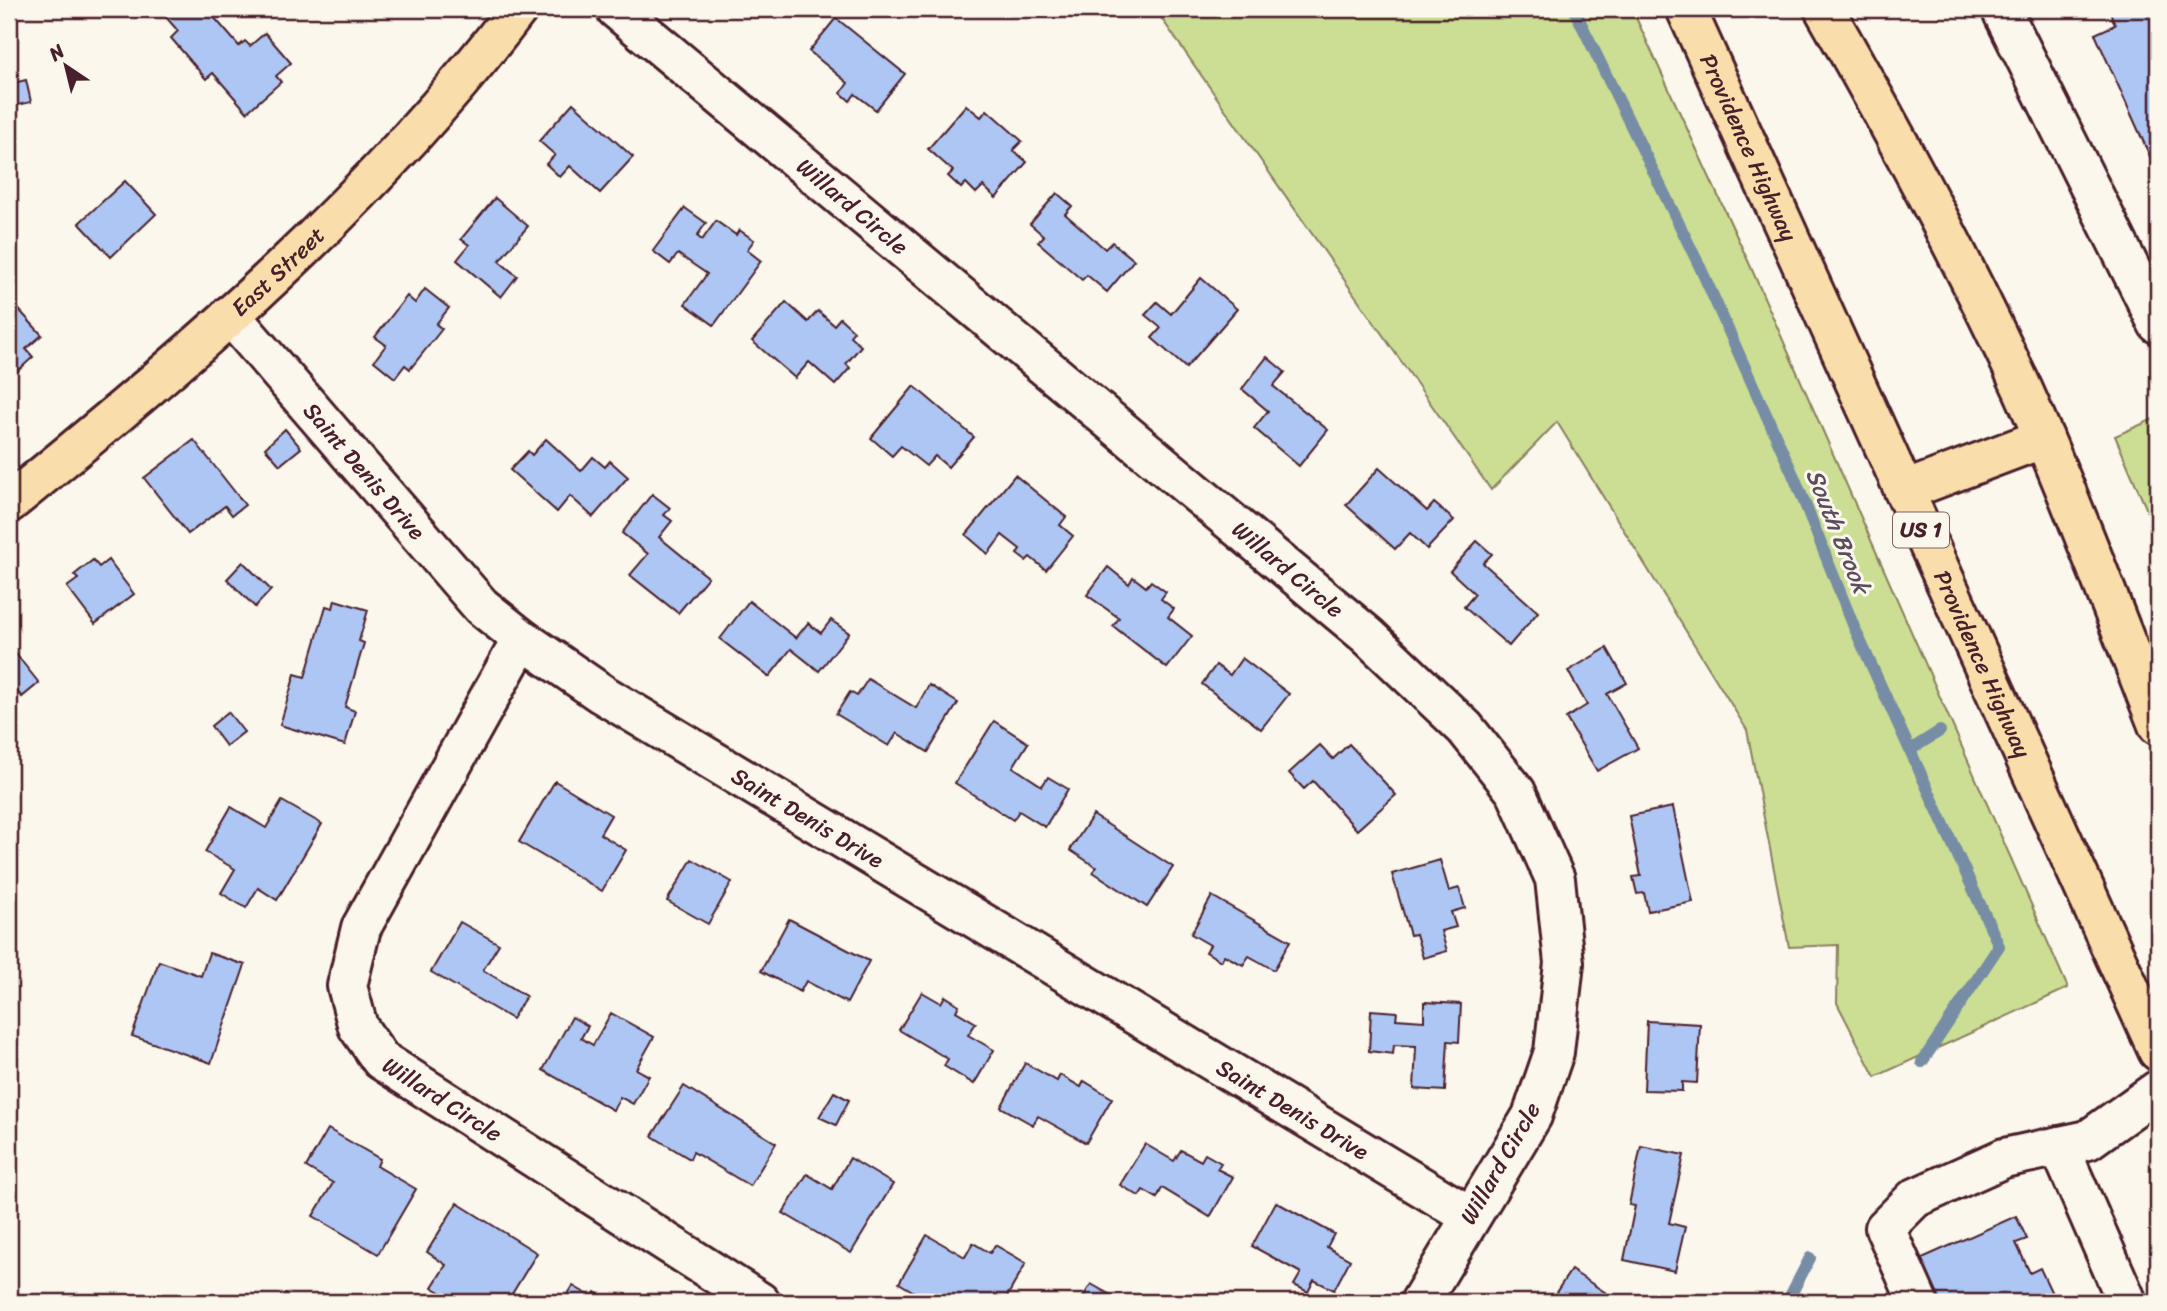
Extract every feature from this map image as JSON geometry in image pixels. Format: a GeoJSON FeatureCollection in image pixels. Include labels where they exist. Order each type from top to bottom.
{"type":"FeatureCollection","features":[{"type":"Feature","properties":{"kind":"main road","name":"East Street"},"geometry":{"type":"LineString","coordinates":[[9,503],[230,315],[410,138],[518,9]]}},
{"type":"Feature","properties":{"kind":"main road","name":"Providence Highway"},"geometry":{"type":"LineString","coordinates":[[1686,9],[2158,1051]]}},
{"type":"Feature","properties":{"kind":"main road"},"geometry":{"type":"LineString","coordinates":[[1824,9],[1959,257],[2044,439],[2158,725]]}},
{"type":"Feature","properties":{"kind":"main road"},"geometry":{"type":"LineString","coordinates":[[1904,491],[2044,439]]}},
{"type":"Feature","properties":{"kind":"street","name":"Willard Circle"},"geometry":{"type":"LineString","coordinates":[[616,9],[1368,636],[1465,728],[1516,792],[1555,879],[1564,963],[1554,1052],[1532,1116],[1420,1302]]}},
{"type":"Feature","properties":{"kind":"street"},"geometry":{"type":"LineString","coordinates":[[2001,9],[2158,324]]}},
{"type":"Feature","properties":{"kind":"street","name":"Saint Denis Drive"},"geometry":{"type":"LineString","coordinates":[[230,315],[481,606],[522,639],[602,694],[1470,1216]]}},
{"type":"Feature","properties":{"kind":"street","name":"Willard Circle"},"geometry":{"type":"LineString","coordinates":[[522,639],[361,928],[347,986],[358,1027],[381,1060],[760,1302]]}},
{"type":"Feature","properties":{"kind":"street"},"geometry":{"type":"LineString","coordinates":[[1918,1302],[1885,1228],[1914,1198],[2004,1158],[2088,1140],[2158,1090]]}},
{"type":"Feature","properties":{"kind":"street"},"geometry":{"type":"LineString","coordinates":[[2059,1146],[2127,1302]]}},
{"type":"Feature","properties":{"kind":"green space"},"geometry":{"type":"Polygon","coordinates":[[[1155,9],[1632,9],[1749,263],[2068,988],[1875,1077],[1837,1003],[1838,945],[1789,947],[1747,730],[1557,422],[1491,490],[1155,9]]]}},
{"type":"Feature","properties":{"kind":"green space"},"geometry":{"type":"Polygon","coordinates":[[[2158,417],[2158,536],[2115,436],[2158,417]]]}},
{"type":"Feature","properties":{"kind":"building"},"geometry":{"type":"Polygon","coordinates":[[[159,9],[207,9],[239,46],[245,41],[250,46],[265,33],[291,63],[276,76],[281,82],[247,112],[213,73],[206,79],[171,38],[178,31],[159,9]]]}},
{"type":"Feature","properties":{"kind":"building"},"geometry":{"type":"Polygon","coordinates":[[[2109,9],[2158,9],[2158,174],[2095,34],[2115,25],[2109,9]]]}},
{"type":"Feature","properties":{"kind":"building"},"geometry":{"type":"Polygon","coordinates":[[[836,18],[905,74],[876,110],[855,94],[850,101],[841,93],[848,83],[809,51],[836,18]]]}},
{"type":"Feature","properties":{"kind":"building"},"geometry":{"type":"Polygon","coordinates":[[[26,80],[31,102],[9,107],[9,84],[26,80]]]}},
{"type":"Feature","properties":{"kind":"building"},"geometry":{"type":"Polygon","coordinates":[[[573,103],[633,157],[600,193],[570,166],[560,177],[546,164],[555,155],[539,141],[573,103]]]}},
{"type":"Feature","properties":{"kind":"building"},"geometry":{"type":"Polygon","coordinates":[[[966,105],[981,117],[987,110],[1022,141],[1013,150],[1027,162],[996,198],[983,186],[976,193],[966,183],[961,188],[948,176],[953,171],[928,149],[966,105]]]}},
{"type":"Feature","properties":{"kind":"building"},"geometry":{"type":"Polygon","coordinates":[[[125,181],[156,214],[111,257],[79,223],[125,181]]]}},
{"type":"Feature","properties":{"kind":"building"},"geometry":{"type":"Polygon","coordinates":[[[1057,193],[1072,206],[1065,214],[1105,249],[1112,242],[1134,260],[1107,292],[1087,275],[1082,280],[1038,242],[1044,236],[1030,224],[1057,193]]]}},
{"type":"Feature","properties":{"kind":"building"},"geometry":{"type":"Polygon","coordinates":[[[495,198],[528,226],[499,261],[517,276],[501,297],[457,260],[469,245],[461,239],[495,198]]]}},
{"type":"Feature","properties":{"kind":"building"},"geometry":{"type":"Polygon","coordinates":[[[685,208],[706,223],[697,236],[702,240],[716,221],[736,235],[739,230],[754,240],[747,250],[761,261],[714,325],[685,304],[707,274],[678,254],[670,264],[653,251],[685,208]]]}},
{"type":"Feature","properties":{"kind":"building"},"geometry":{"type":"Polygon","coordinates":[[[1201,278],[1237,309],[1186,368],[1152,338],[1161,328],[1145,315],[1157,302],[1171,314],[1201,278]]]}},
{"type":"Feature","properties":{"kind":"building"},"geometry":{"type":"Polygon","coordinates":[[[425,289],[449,308],[436,324],[442,329],[410,369],[405,365],[395,378],[374,361],[386,345],[375,337],[407,296],[415,303],[425,289]]]}},
{"type":"Feature","properties":{"kind":"building"},"geometry":{"type":"Polygon","coordinates":[[[12,302],[42,335],[26,349],[33,357],[9,379],[9,305],[12,302]]]}},
{"type":"Feature","properties":{"kind":"building"},"geometry":{"type":"Polygon","coordinates":[[[786,302],[808,322],[818,311],[834,325],[840,318],[854,331],[850,336],[861,346],[846,364],[850,368],[835,385],[809,362],[795,378],[752,341],[786,302]]]}},
{"type":"Feature","properties":{"kind":"building"},"geometry":{"type":"Polygon","coordinates":[[[1267,357],[1285,372],[1273,386],[1328,430],[1299,466],[1254,428],[1268,411],[1242,389],[1267,357]]]}},
{"type":"Feature","properties":{"kind":"building"},"geometry":{"type":"Polygon","coordinates":[[[914,386],[974,437],[948,467],[935,456],[926,466],[901,446],[892,456],[871,438],[914,386]]]}},
{"type":"Feature","properties":{"kind":"building"},"geometry":{"type":"Polygon","coordinates":[[[285,429],[301,448],[280,465],[265,448],[285,429]]]}},
{"type":"Feature","properties":{"kind":"building"},"geometry":{"type":"Polygon","coordinates":[[[546,439],[581,471],[593,457],[605,467],[610,461],[628,477],[593,517],[570,496],[557,512],[510,470],[528,451],[532,455],[546,439]]]}},
{"type":"Feature","properties":{"kind":"building"},"geometry":{"type":"Polygon","coordinates":[[[194,440],[245,505],[232,515],[225,506],[188,534],[144,478],[194,440]]]}},
{"type":"Feature","properties":{"kind":"building"},"geometry":{"type":"Polygon","coordinates":[[[1379,468],[1427,511],[1434,503],[1454,520],[1427,549],[1410,533],[1395,549],[1346,505],[1379,468]]]}},
{"type":"Feature","properties":{"kind":"building"},"geometry":{"type":"Polygon","coordinates":[[[1015,475],[1066,517],[1060,525],[1073,536],[1046,570],[1030,557],[1026,561],[1017,554],[1020,549],[1002,535],[988,554],[966,535],[1015,475]]]}},
{"type":"Feature","properties":{"kind":"building"},"geometry":{"type":"Polygon","coordinates":[[[652,494],[670,508],[664,515],[672,521],[659,537],[708,577],[678,613],[630,575],[648,554],[622,533],[652,494]]]}},
{"type":"Feature","properties":{"kind":"building"},"geometry":{"type":"Polygon","coordinates":[[[1477,541],[1492,554],[1483,563],[1538,612],[1509,646],[1464,607],[1475,594],[1450,571],[1477,541]]]}},
{"type":"Feature","properties":{"kind":"building"},"geometry":{"type":"Polygon","coordinates":[[[93,560],[99,567],[108,560],[134,594],[95,624],[67,587],[78,579],[74,575],[93,560]]]}},
{"type":"Feature","properties":{"kind":"building"},"geometry":{"type":"Polygon","coordinates":[[[243,562],[271,590],[255,607],[227,579],[243,562]]]}},
{"type":"Feature","properties":{"kind":"building"},"geometry":{"type":"Polygon","coordinates":[[[1108,567],[1129,584],[1133,577],[1146,587],[1151,581],[1166,592],[1161,599],[1174,609],[1168,617],[1192,636],[1167,668],[1113,626],[1119,618],[1087,595],[1108,567]]]}},
{"type":"Feature","properties":{"kind":"building"},"geometry":{"type":"Polygon","coordinates":[[[335,600],[368,610],[359,641],[364,643],[345,707],[355,711],[345,745],[280,725],[295,674],[305,677],[326,606],[333,608],[335,600]]]}},
{"type":"Feature","properties":{"kind":"building"},"geometry":{"type":"Polygon","coordinates":[[[749,601],[796,638],[808,623],[821,633],[831,620],[849,633],[819,671],[791,649],[769,677],[720,639],[749,601]]]}},
{"type":"Feature","properties":{"kind":"building"},"geometry":{"type":"Polygon","coordinates":[[[1607,648],[1627,683],[1607,694],[1638,748],[1597,771],[1566,718],[1587,705],[1568,671],[1607,648]]]}},
{"type":"Feature","properties":{"kind":"building"},"geometry":{"type":"Polygon","coordinates":[[[16,654],[39,683],[22,697],[16,690],[9,695],[9,660],[16,654]]]}},
{"type":"Feature","properties":{"kind":"building"},"geometry":{"type":"Polygon","coordinates":[[[1242,658],[1289,694],[1261,729],[1202,684],[1216,665],[1230,675],[1242,658]]]}},
{"type":"Feature","properties":{"kind":"building"},"geometry":{"type":"Polygon","coordinates":[[[868,679],[916,708],[929,685],[958,703],[928,752],[897,733],[889,746],[836,714],[850,692],[857,696],[868,679]]]}},
{"type":"Feature","properties":{"kind":"building"},"geometry":{"type":"Polygon","coordinates":[[[228,712],[244,732],[226,746],[211,726],[228,712]]]}},
{"type":"Feature","properties":{"kind":"building"},"geometry":{"type":"Polygon","coordinates":[[[994,721],[1028,743],[1013,767],[1042,786],[1048,777],[1068,789],[1045,827],[1019,811],[1013,820],[955,783],[994,721]]]}},
{"type":"Feature","properties":{"kind":"building"},"geometry":{"type":"Polygon","coordinates":[[[1349,744],[1396,795],[1357,830],[1313,781],[1304,789],[1289,773],[1320,745],[1333,759],[1349,744]]]}},
{"type":"Feature","properties":{"kind":"building"},"geometry":{"type":"Polygon","coordinates":[[[555,781],[611,815],[600,834],[626,850],[602,891],[519,842],[555,781]]]}},
{"type":"Feature","properties":{"kind":"building"},"geometry":{"type":"Polygon","coordinates":[[[282,801],[322,824],[277,900],[258,888],[246,908],[221,893],[235,869],[205,852],[231,807],[266,828],[282,801]]]}},
{"type":"Feature","properties":{"kind":"building"},"geometry":{"type":"Polygon","coordinates":[[[1673,807],[1693,902],[1648,911],[1644,893],[1637,894],[1633,877],[1641,876],[1629,816],[1673,807]]]}},
{"type":"Feature","properties":{"kind":"building"},"geometry":{"type":"Polygon","coordinates":[[[1093,815],[1173,867],[1147,907],[1093,872],[1096,867],[1070,850],[1093,815]]]}},
{"type":"Feature","properties":{"kind":"building"},"geometry":{"type":"Polygon","coordinates":[[[692,859],[732,882],[708,924],[667,901],[692,859]]]}},
{"type":"Feature","properties":{"kind":"building"},"geometry":{"type":"Polygon","coordinates":[[[1440,860],[1449,891],[1459,888],[1465,908],[1451,912],[1456,927],[1441,931],[1447,951],[1423,958],[1416,934],[1410,935],[1392,874],[1440,860]]]}},
{"type":"Feature","properties":{"kind":"building"},"geometry":{"type":"Polygon","coordinates":[[[1212,896],[1290,941],[1274,970],[1249,956],[1243,965],[1224,955],[1221,961],[1206,952],[1210,945],[1191,934],[1212,896]]]}},
{"type":"Feature","properties":{"kind":"building"},"geometry":{"type":"Polygon","coordinates":[[[789,919],[869,961],[847,1003],[806,981],[800,992],[761,971],[789,919]]]}},
{"type":"Feature","properties":{"kind":"building"},"geometry":{"type":"Polygon","coordinates":[[[460,922],[499,944],[483,970],[526,996],[512,1019],[431,972],[460,922]]]}},
{"type":"Feature","properties":{"kind":"building"},"geometry":{"type":"Polygon","coordinates":[[[209,953],[245,965],[211,1063],[132,1036],[159,961],[201,976],[209,953]]]}},
{"type":"Feature","properties":{"kind":"building"},"geometry":{"type":"Polygon","coordinates":[[[922,992],[941,1003],[945,996],[959,1005],[956,1011],[976,1023],[968,1035],[994,1050],[974,1084],[944,1066],[948,1059],[899,1030],[922,992]]]}},
{"type":"Feature","properties":{"kind":"building"},"geometry":{"type":"Polygon","coordinates":[[[1424,1002],[1461,1004],[1459,1042],[1448,1041],[1445,1091],[1414,1089],[1416,1046],[1394,1045],[1393,1054],[1369,1051],[1371,1010],[1397,1012],[1396,1019],[1424,1021],[1424,1002]]]}},
{"type":"Feature","properties":{"kind":"building"},"geometry":{"type":"Polygon","coordinates":[[[611,1013],[654,1037],[636,1069],[649,1076],[633,1104],[620,1097],[613,1110],[543,1070],[572,1017],[588,1026],[581,1038],[593,1045],[611,1013]]]}},
{"type":"Feature","properties":{"kind":"building"},"geometry":{"type":"Polygon","coordinates":[[[1647,1021],[1700,1024],[1697,1083],[1682,1082],[1682,1091],[1644,1090],[1647,1021]]]}},
{"type":"Feature","properties":{"kind":"building"},"geometry":{"type":"Polygon","coordinates":[[[1025,1063],[1057,1081],[1060,1075],[1081,1087],[1084,1081],[1112,1098],[1086,1143],[1038,1116],[1033,1125],[1001,1107],[1025,1063]]]}},
{"type":"Feature","properties":{"kind":"building"},"geometry":{"type":"Polygon","coordinates":[[[684,1086],[776,1143],[750,1186],[693,1152],[690,1159],[652,1136],[684,1086]]]}},
{"type":"Feature","properties":{"kind":"building"},"geometry":{"type":"Polygon","coordinates":[[[834,1092],[849,1100],[836,1125],[819,1117],[834,1092]]]}},
{"type":"Feature","properties":{"kind":"building"},"geometry":{"type":"Polygon","coordinates":[[[328,1129],[380,1159],[377,1166],[416,1189],[378,1254],[313,1216],[333,1183],[306,1167],[328,1129]]]}},
{"type":"Feature","properties":{"kind":"building"},"geometry":{"type":"Polygon","coordinates":[[[1145,1144],[1174,1161],[1181,1150],[1201,1161],[1205,1154],[1221,1163],[1217,1169],[1233,1177],[1210,1217],[1162,1188],[1157,1198],[1143,1190],[1139,1196],[1120,1185],[1145,1144]]]}},
{"type":"Feature","properties":{"kind":"building"},"geometry":{"type":"Polygon","coordinates":[[[1641,1146],[1684,1155],[1669,1223],[1685,1227],[1675,1271],[1624,1260],[1635,1206],[1629,1205],[1641,1146]]]}},
{"type":"Feature","properties":{"kind":"building"},"geometry":{"type":"Polygon","coordinates":[[[850,1158],[893,1184],[851,1253],[783,1213],[807,1174],[832,1189],[850,1158]]]}},
{"type":"Feature","properties":{"kind":"building"},"geometry":{"type":"Polygon","coordinates":[[[1276,1202],[1334,1234],[1327,1247],[1350,1260],[1334,1290],[1314,1280],[1308,1292],[1294,1285],[1301,1273],[1252,1246],[1276,1202]]]}},
{"type":"Feature","properties":{"kind":"building"},"geometry":{"type":"Polygon","coordinates":[[[457,1203],[537,1253],[507,1302],[457,1302],[432,1287],[446,1265],[427,1252],[457,1203]]]}},
{"type":"Feature","properties":{"kind":"building"},"geometry":{"type":"Polygon","coordinates":[[[2016,1216],[2027,1239],[2016,1243],[2030,1273],[2040,1268],[2056,1302],[1929,1302],[1911,1263],[2016,1216]]]}},
{"type":"Feature","properties":{"kind":"building"},"geometry":{"type":"Polygon","coordinates":[[[927,1235],[965,1257],[973,1243],[990,1253],[995,1245],[1026,1263],[1004,1302],[947,1302],[932,1294],[929,1301],[899,1283],[927,1235]]]}},
{"type":"Feature","properties":{"kind":"building"},"geometry":{"type":"Polygon","coordinates":[[[1571,1270],[1620,1302],[1554,1302],[1551,1300],[1571,1270]]]}},
{"type":"Feature","properties":{"kind":"building"},"geometry":{"type":"Polygon","coordinates":[[[1091,1284],[1123,1302],[1080,1302],[1091,1284]]]}},
{"type":"Feature","properties":{"kind":"building"},"geometry":{"type":"Polygon","coordinates":[[[573,1286],[592,1297],[595,1292],[613,1302],[563,1302],[573,1286]]]}},
{"type":"Feature","properties":{"kind":"waterway","name":"South Brook"},"geometry":{"type":"LineString","coordinates":[[1574,9],[1700,267],[1795,479],[1854,627],[1999,946],[1922,1062]]}},
{"type":"Feature","properties":{"kind":"waterway"},"geometry":{"type":"LineString","coordinates":[[1910,750],[1940,731]]}},
{"type":"Feature","properties":{"kind":"waterway","name":"South Brook"},"geometry":{"type":"LineString","coordinates":[[1787,1302],[1810,1258]]}}]}
